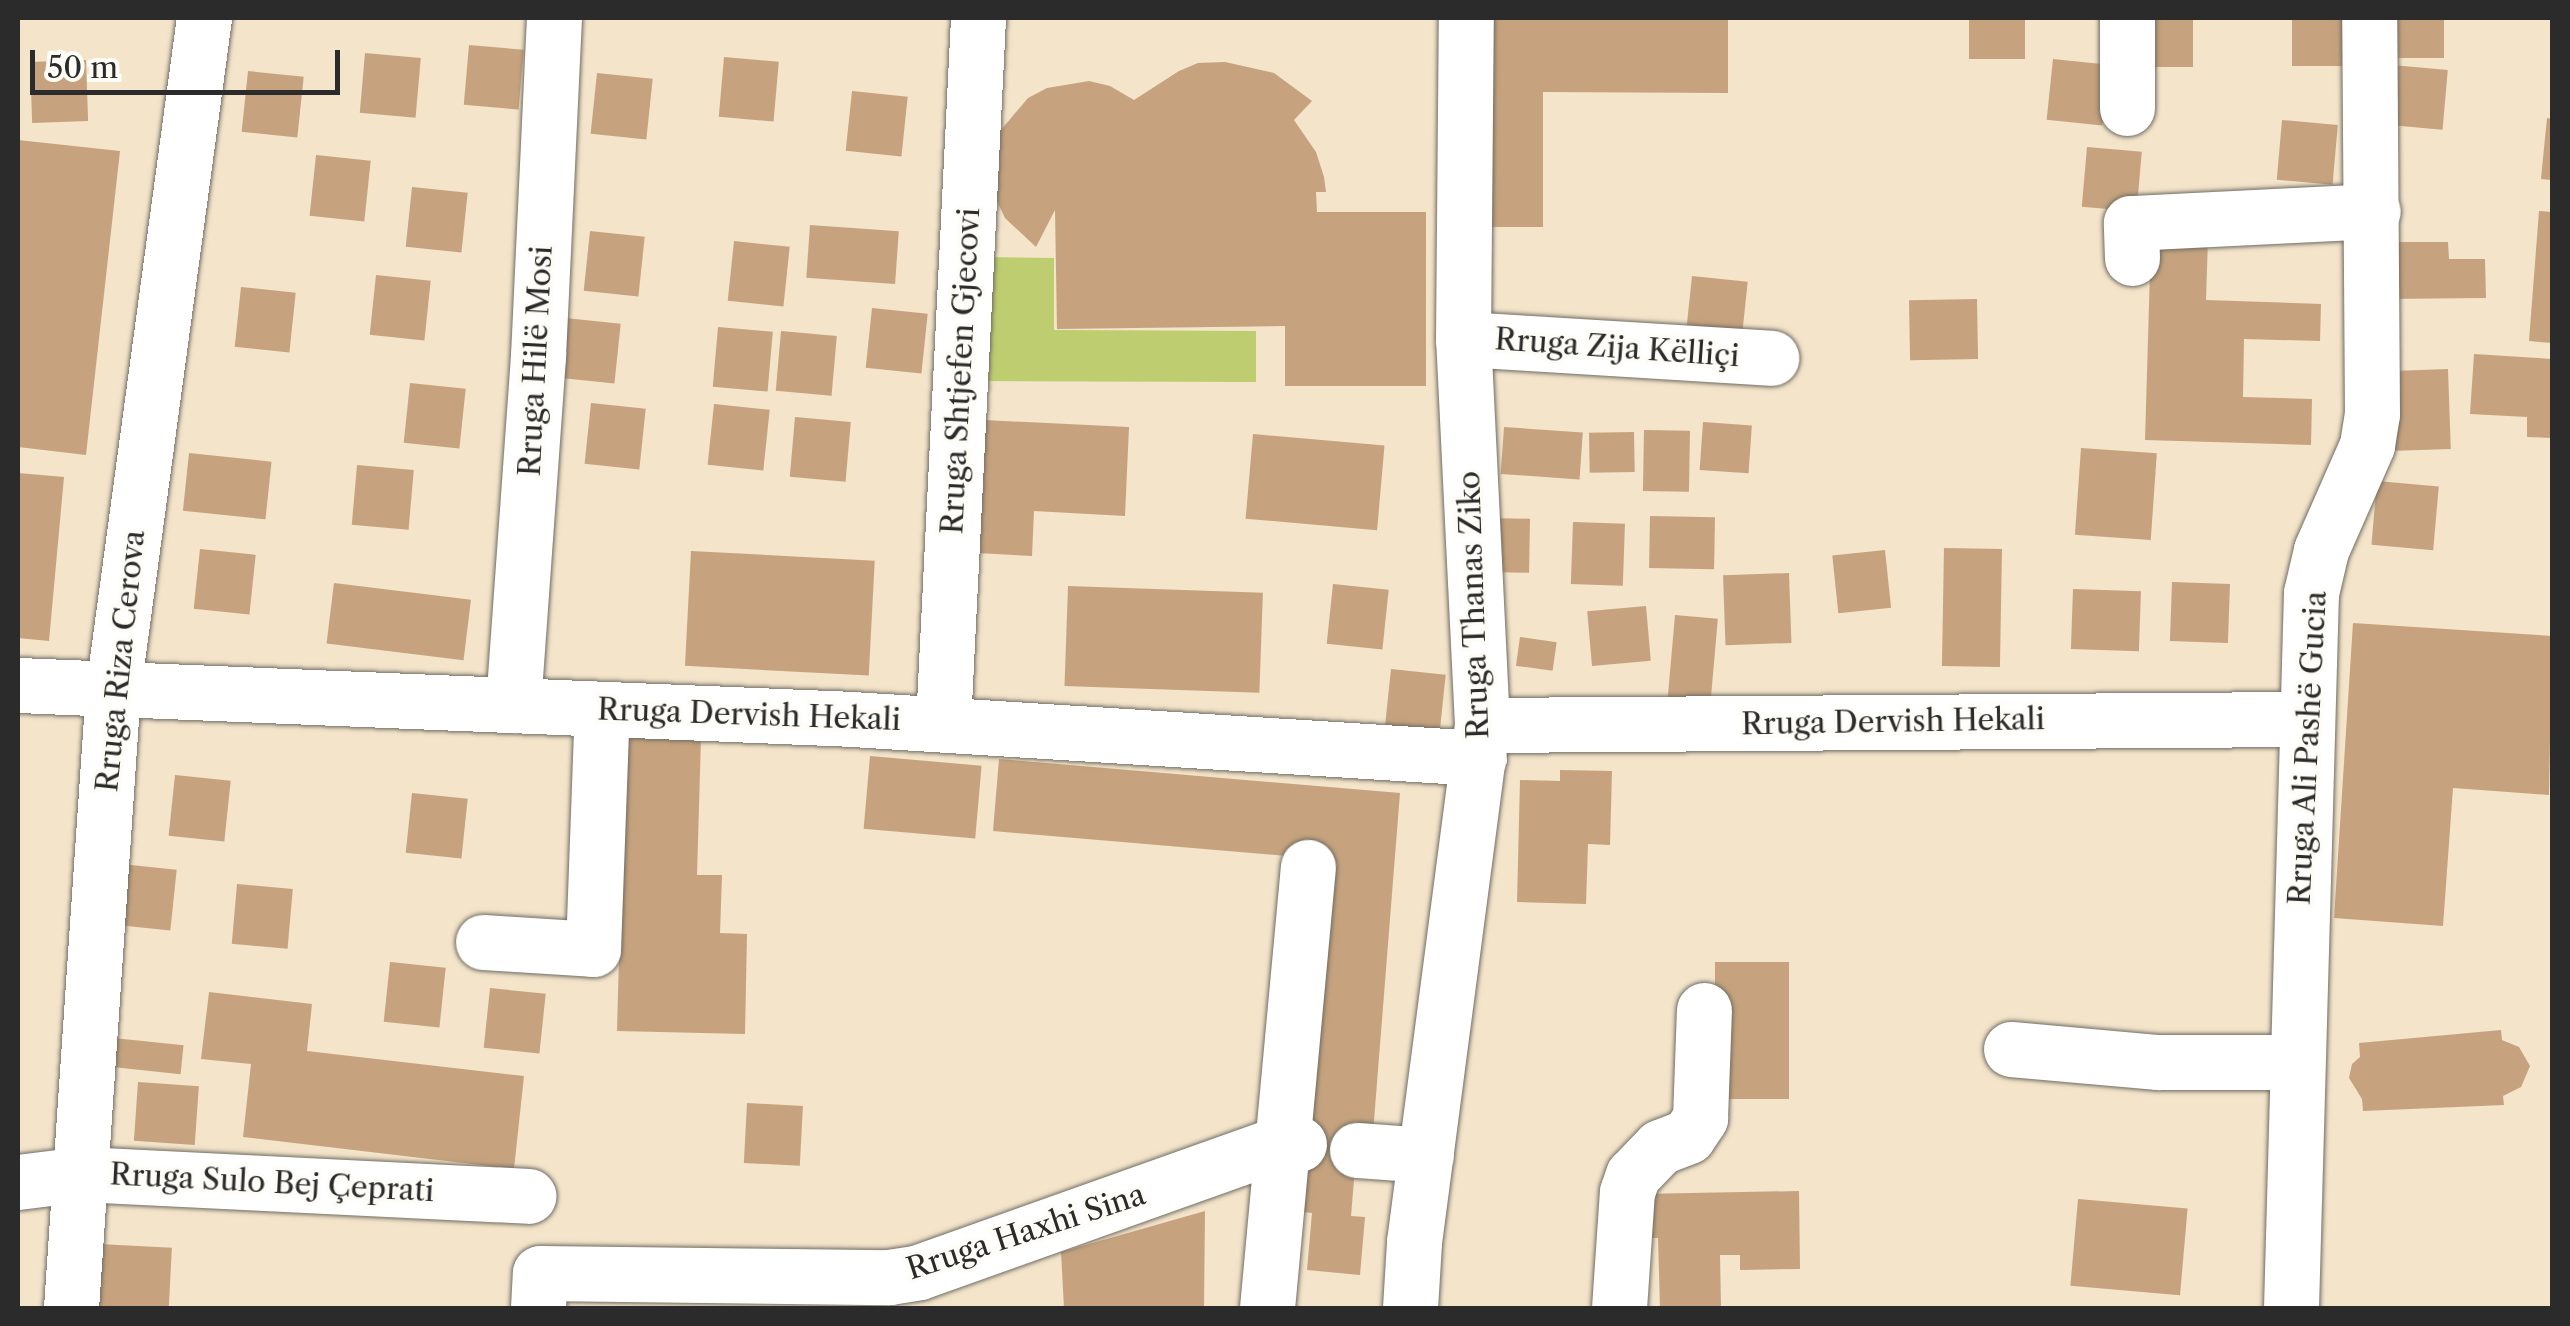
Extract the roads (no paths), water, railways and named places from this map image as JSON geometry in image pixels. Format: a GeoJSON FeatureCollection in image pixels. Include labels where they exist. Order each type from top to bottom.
{"type":"FeatureCollection","features":[{"type":"Feature","properties":{"kind":"street","name":"Rruga Riza Cerova"},"geometry":{"type":"LineString","coordinates":[[70,1308],[113,689],[204,18]]}},
{"type":"Feature","properties":{"kind":"street","name":"Rruga Hilë Mosi"},"geometry":{"type":"LineString","coordinates":[[513,704],[538,356],[554,18]]}},
{"type":"Feature","properties":{"kind":"street","name":"Rruga Shtjefen Gjecovi"},"geometry":{"type":"LineString","coordinates":[[944,724],[978,18]]}},
{"type":"Feature","properties":{"kind":"street","name":"Rruga Thanas Ziko"},"geometry":{"type":"LineString","coordinates":[[1410,1308],[1426,1156],[1481,742],[1463,338],[1466,18]]}},
{"type":"Feature","properties":{"kind":"street"},"geometry":{"type":"LineString","coordinates":[[2127,18],[2127,108]]}},
{"type":"Feature","properties":{"kind":"street","name":"Rruga Ali Pashë Gucia"},"geometry":{"type":"LineString","coordinates":[[2291,1308],[2304,719],[2311,593],[2321,550],[2367,445],[2372,414],[2369,18]]}},
{"type":"Feature","properties":{"kind":"street"},"geometry":{"type":"LineString","coordinates":[[2132,258],[2132,223],[2372,212]]}},
{"type":"Feature","properties":{"kind":"street","name":"Rruga Zija Këlliçi"},"geometry":{"type":"LineString","coordinates":[[1463,338],[1770,358]]}},
{"type":"Feature","properties":{"kind":"street","name":"Rruga Dervish Hekali"},"geometry":{"type":"LineString","coordinates":[[18,685],[1481,742],[2304,719]]}},
{"type":"Feature","properties":{"kind":"street"},"geometry":{"type":"LineString","coordinates":[[483,942],[593,948],[602,709]]}},
{"type":"Feature","properties":{"kind":"street"},"geometry":{"type":"LineString","coordinates":[[1267,1308],[1290,1144],[1308,867]]}},
{"type":"Feature","properties":{"kind":"street"},"geometry":{"type":"LineString","coordinates":[[1619,1308],[1627,1192],[1633,1175],[1660,1147],[1688,1136],[1700,1118],[1704,1010]]}},
{"type":"Feature","properties":{"kind":"street"},"geometry":{"type":"LineString","coordinates":[[2011,1049],[2158,1062],[2297,1062]]}},
{"type":"Feature","properties":{"kind":"street","name":"Rruga Haxhi Sina"},"geometry":{"type":"LineString","coordinates":[[538,1308],[540,1273],[888,1277],[919,1272],[1290,1144]]}},
{"type":"Feature","properties":{"kind":"street"},"geometry":{"type":"LineString","coordinates":[[1357,1150],[1426,1156]]}},
{"type":"Feature","properties":{"kind":"street","name":"Rruga Sulo Bej Çeprati"},"geometry":{"type":"LineString","coordinates":[[18,1182],[81,1174],[528,1196]]}}]}
